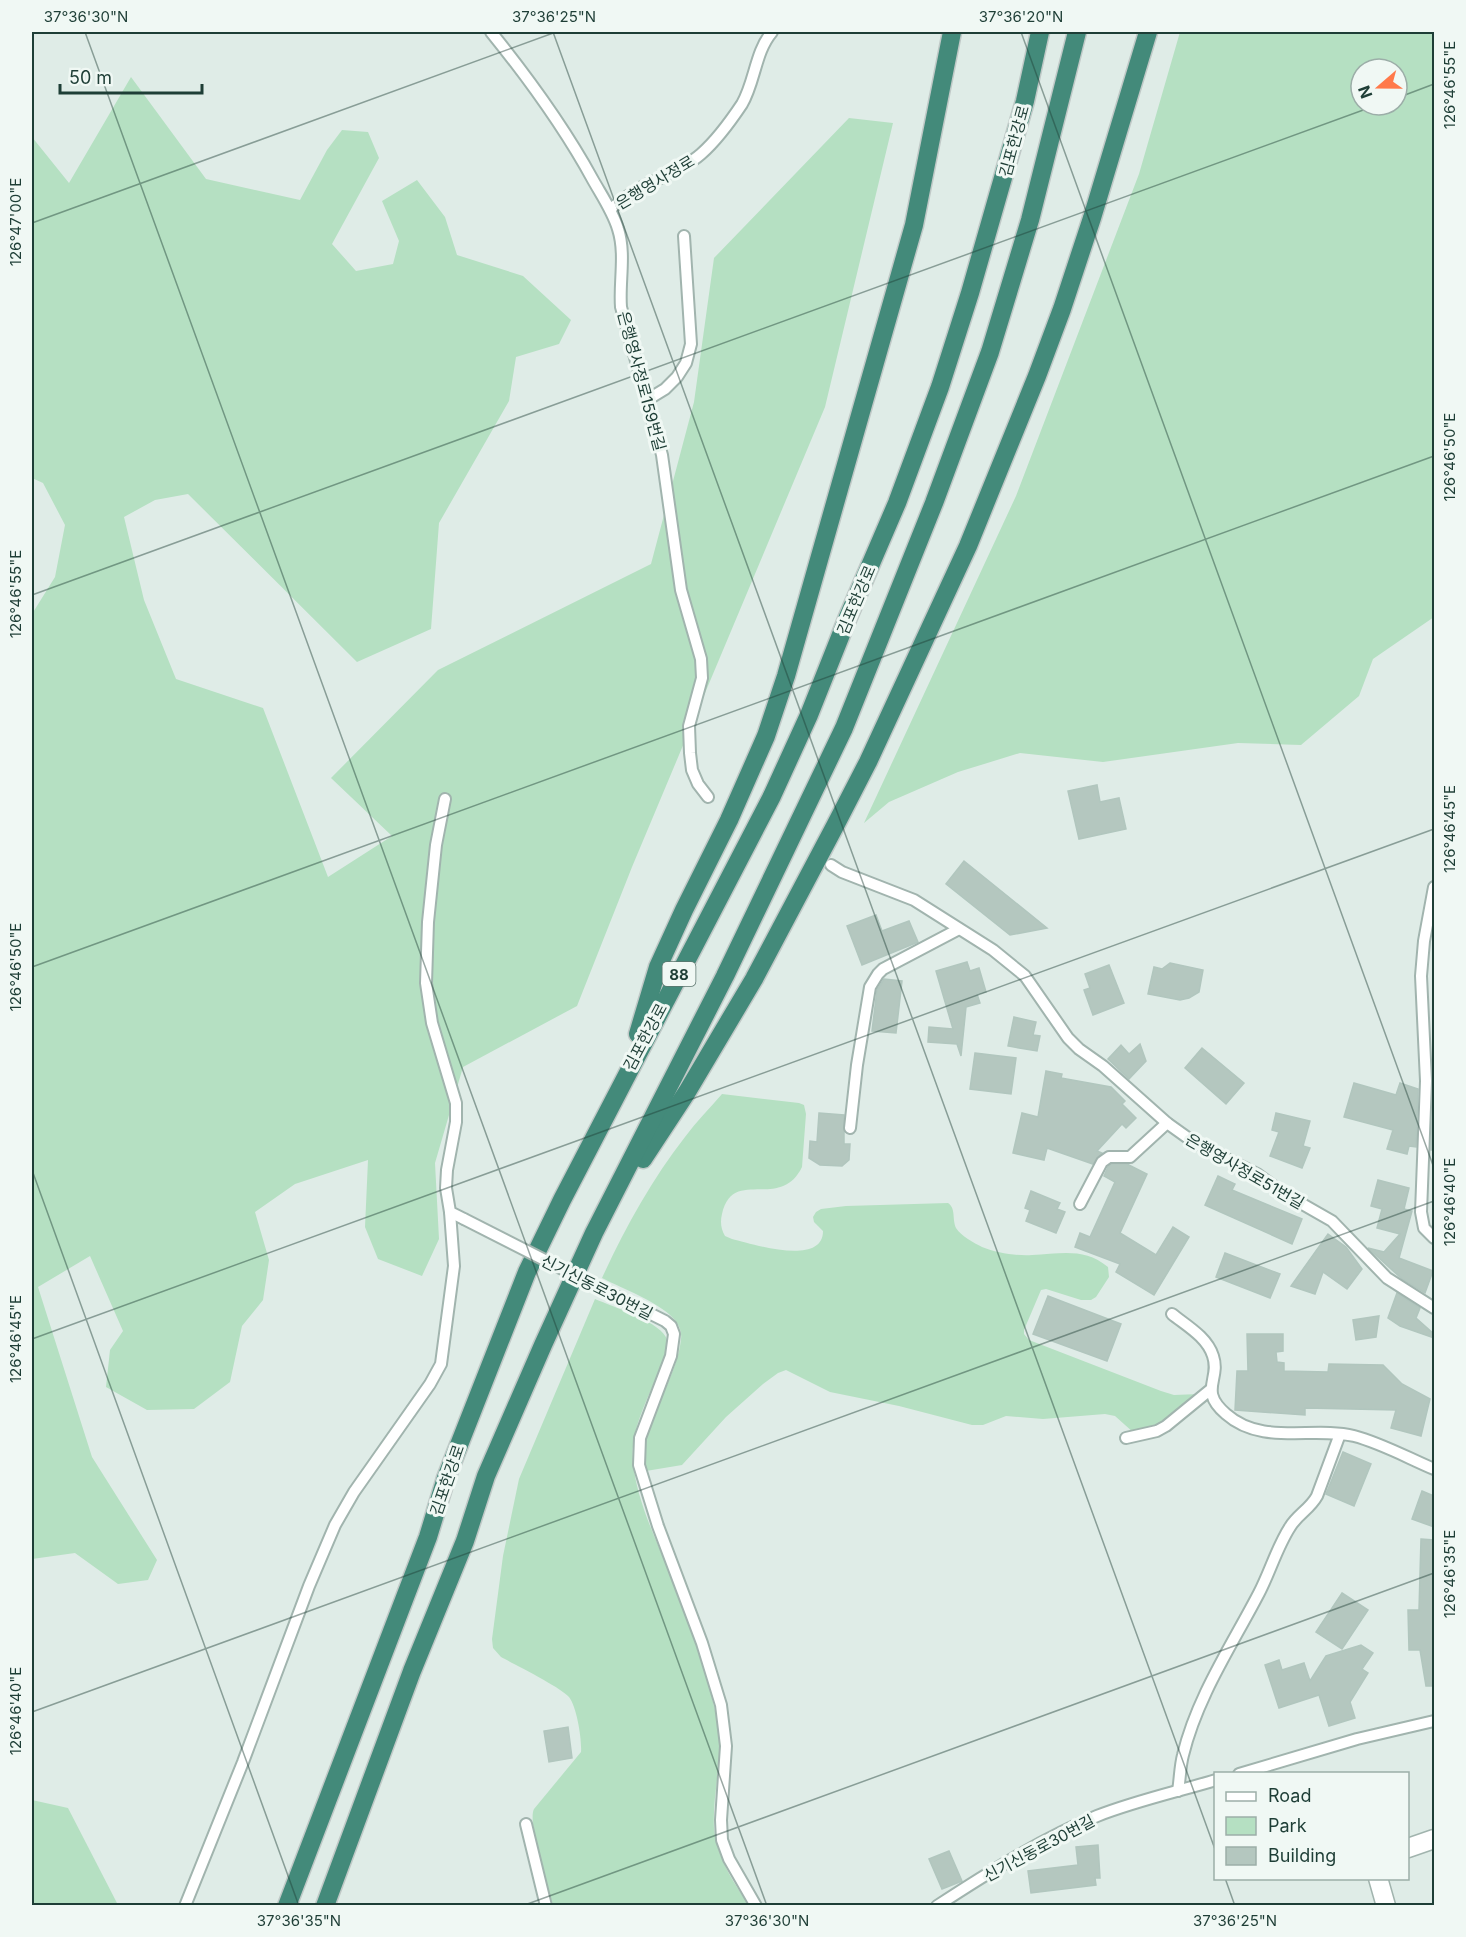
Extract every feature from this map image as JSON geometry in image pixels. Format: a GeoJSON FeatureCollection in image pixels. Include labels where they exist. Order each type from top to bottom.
{"type":"FeatureCollection","features":[{"type":"Feature","properties":{"kind":"highway"},"geometry":{"type":"LineString","coordinates":[[624,1078],[658,967],[719,841],[756,757],[786,676],[914,225],[952,32]]}},
{"type":"Feature","properties":{"kind":"highway","name":"김포한강로"},"geometry":{"type":"LineString","coordinates":[[287,1905],[428,1537],[450,1467],[527,1272],[624,1078],[776,786],[809,715],[897,503],[940,387],[970,293],[1025,101],[1040,32]]}},
{"type":"Feature","properties":{"kind":"highway","name":"88"},"geometry":{"type":"LineString","coordinates":[[325,1905],[412,1671],[465,1540],[486,1476],[594,1233],[730,966],[849,717],[943,481],[990,352],[1030,220],[1077,32]]}},
{"type":"Feature","properties":{"kind":"highway"},"geometry":{"type":"LineString","coordinates":[[594,1233],[687,1092],[754,979],[868,762],[968,546],[1062,309],[1148,32]]}},
{"type":"Feature","properties":{"kind":"street"},"geometry":{"type":"LineString","coordinates":[[1409,1847],[1434,1839]]}},
{"type":"Feature","properties":{"kind":"street"},"geometry":{"type":"LineString","coordinates":[[1379,1880],[1386,1905]]}},
{"type":"Feature","properties":{"kind":"lane","name":"은행영사정로159번길"},"geometry":{"type":"LineString","coordinates":[[491,32],[526,75],[554,116],[610,209],[618,230],[621,244],[621,307],[662,455],[681,590],[701,659],[702,678],[690,726],[690,753],[692,770],[698,784],[708,797]]}},
{"type":"Feature","properties":{"kind":"lane","name":"은행영사정로"},"geometry":{"type":"LineString","coordinates":[[610,209],[639,189],[686,165],[713,142],[744,100],[760,53],[772,32]]}},
{"type":"Feature","properties":{"kind":"lane"},"geometry":{"type":"LineString","coordinates":[[647,400],[665,389],[677,377],[686,363],[691,344],[684,236]]}},
{"type":"Feature","properties":{"kind":"lane"},"geometry":{"type":"LineString","coordinates":[[185,1905],[335,1525],[354,1492],[430,1384],[441,1364],[454,1266],[446,1188],[456,1122],[456,1103],[432,1023],[426,983],[435,856],[445,799]]}},
{"type":"Feature","properties":{"kind":"lane","name":"은행영사정로51번길"},"geometry":{"type":"LineString","coordinates":[[831,865],[842,872],[914,900],[1014,965],[1036,989],[1058,1026],[1068,1038],[1103,1066],[1167,1124],[1195,1143],[1257,1174],[1290,1197],[1332,1221],[1387,1278],[1434,1308]]}},
{"type":"Feature","properties":{"kind":"lane"},"geometry":{"type":"LineString","coordinates":[[1434,886],[1424,941],[1422,976],[1426,1081],[1421,1179],[1422,1222],[1424,1228],[1434,1238]]}},
{"type":"Feature","properties":{"kind":"lane"},"geometry":{"type":"LineString","coordinates":[[850,1128],[859,1054],[870,987],[874,979],[883,969],[959,929]]}},
{"type":"Feature","properties":{"kind":"lane","name":"은행영사정로51번길"},"geometry":{"type":"LineString","coordinates":[[1080,1204],[1102,1162],[1109,1157],[1127,1158],[1134,1155],[1167,1124]]}},
{"type":"Feature","properties":{"kind":"lane","name":"신기신동로30번길"},"geometry":{"type":"LineString","coordinates":[[450,1212],[665,1321],[674,1334],[670,1356],[640,1438],[639,1465],[658,1526],[702,1642],[721,1705],[726,1746],[721,1820],[722,1840],[733,1868],[756,1905]]}},
{"type":"Feature","properties":{"kind":"lane"},"geometry":{"type":"LineString","coordinates":[[1126,1438],[1157,1431],[1166,1426],[1210,1390],[1215,1366],[1209,1348],[1203,1338],[1172,1314]]}},
{"type":"Feature","properties":{"kind":"lane"},"geometry":{"type":"LineString","coordinates":[[1210,1390],[1224,1413],[1250,1429],[1267,1432],[1353,1436],[1434,1469]]}},
{"type":"Feature","properties":{"kind":"lane"},"geometry":{"type":"LineString","coordinates":[[1178,1791],[1187,1740],[1212,1681],[1260,1591],[1288,1529],[1317,1496],[1340,1434]]}},
{"type":"Feature","properties":{"kind":"lane"},"geometry":{"type":"LineString","coordinates":[[1242,1772],[1357,1739],[1434,1721]]}},
{"type":"Feature","properties":{"kind":"lane","name":"신기신동로30번길"},"geometry":{"type":"LineString","coordinates":[[937,1905],[1076,1826],[1099,1816],[1214,1780]]}},
{"type":"Feature","properties":{"kind":"lane"},"geometry":{"type":"LineString","coordinates":[[526,1824],[546,1905]]}},
{"type":"Feature","properties":{"kind":"green space"},"geometry":{"type":"Polygon","coordinates":[[[1180,32],[1434,32],[1434,617],[1373,659],[1359,696],[1301,745],[1238,743],[1103,762],[1020,753],[958,772],[889,802],[864,823],[1016,496],[1139,174],[1180,32]]]}},
{"type":"Feature","properties":{"kind":"green space"},"geometry":{"type":"Polygon","coordinates":[[[131,77],[206,179],[300,200],[327,150],[342,130],[368,132],[379,158],[332,244],[356,271],[393,264],[399,241],[382,201],[417,180],[445,217],[457,255],[523,276],[571,320],[559,344],[516,357],[509,401],[439,523],[431,629],[357,662],[188,494],[155,500],[124,517],[144,600],[176,679],[263,708],[328,877],[392,836],[331,778],[438,670],[651,564],[694,402],[714,258],[849,118],[893,123],[825,407],[632,867],[577,1006],[463,1067],[435,1163],[439,1239],[422,1276],[378,1259],[365,1227],[368,1160],[295,1184],[255,1212],[269,1260],[263,1300],[242,1326],[230,1382],[194,1409],[147,1410],[106,1387],[110,1350],[123,1331],[90,1256],[38,1287],[92,1457],[157,1560],[148,1580],[118,1584],[75,1553],[32,1559],[32,614],[55,577],[65,525],[43,483],[32,478],[32,137],[69,183],[131,77]]]}},
{"type":"Feature","properties":{"kind":"green space"},"geometry":{"type":"Polygon","coordinates":[[[722,1094],[799,1103],[804,1105],[806,1114],[802,1167],[793,1180],[782,1187],[746,1190],[736,1193],[728,1200],[721,1220],[725,1236],[770,1248],[799,1251],[812,1248],[820,1242],[823,1231],[814,1222],[813,1217],[821,1209],[846,1206],[948,1203],[952,1208],[958,1231],[982,1247],[1020,1255],[1081,1254],[1108,1267],[1109,1277],[1096,1297],[1091,1300],[1081,1300],[1046,1289],[1041,1290],[1024,1330],[1029,1340],[1161,1391],[1174,1395],[1199,1394],[1157,1427],[1134,1433],[1115,1416],[1105,1414],[1043,1419],[1006,1416],[983,1425],[972,1425],[899,1406],[830,1392],[786,1370],[763,1384],[726,1417],[682,1465],[646,1471],[646,1439],[675,1364],[681,1339],[680,1331],[673,1318],[658,1306],[602,1278],[629,1223],[661,1170],[689,1131],[722,1094]]]}},
{"type":"Feature","properties":{"kind":"green space"},"geometry":{"type":"Polygon","coordinates":[[[595,1299],[647,1321],[657,1327],[667,1340],[665,1356],[634,1438],[635,1475],[646,1516],[689,1625],[713,1700],[720,1746],[714,1828],[718,1849],[727,1869],[749,1905],[553,1905],[539,1855],[533,1827],[534,1809],[581,1752],[578,1724],[572,1702],[565,1693],[501,1657],[493,1648],[492,1639],[503,1556],[519,1479],[595,1299]]]}},
{"type":"Feature","properties":{"kind":"green space"},"geometry":{"type":"Polygon","coordinates":[[[32,1800],[68,1808],[118,1905],[32,1905],[32,1800]]]}},
{"type":"Feature","properties":{"kind":"building"},"geometry":{"type":"Polygon","coordinates":[[[1097,785],[1100,802],[1119,798],[1126,829],[1079,839],[1068,791],[1097,785]]]}},
{"type":"Feature","properties":{"kind":"building"},"geometry":{"type":"Polygon","coordinates":[[[964,861],[1047,928],[1010,935],[946,884],[964,861]]]}},
{"type":"Feature","properties":{"kind":"building"},"geometry":{"type":"Polygon","coordinates":[[[876,915],[882,931],[909,921],[918,942],[862,965],[847,926],[876,915]]]}},
{"type":"Feature","properties":{"kind":"building"},"geometry":{"type":"Polygon","coordinates":[[[967,962],[970,971],[979,968],[986,992],[977,994],[980,1003],[966,1007],[961,1056],[957,1044],[928,1042],[929,1027],[953,1029],[936,971],[967,962]]]}},
{"type":"Feature","properties":{"kind":"building"},"geometry":{"type":"Polygon","coordinates":[[[1170,963],[1203,970],[1199,992],[1180,1000],[1148,994],[1154,967],[1162,969],[1170,963]]]}},
{"type":"Feature","properties":{"kind":"building"},"geometry":{"type":"Polygon","coordinates":[[[1109,965],[1124,1003],[1093,1015],[1084,990],[1090,988],[1085,974],[1109,965]]]}},
{"type":"Feature","properties":{"kind":"building"},"geometry":{"type":"Polygon","coordinates":[[[884,979],[902,981],[896,1033],[872,1031],[877,990],[884,979]]]}},
{"type":"Feature","properties":{"kind":"building"},"geometry":{"type":"Polygon","coordinates":[[[1014,1017],[1036,1022],[1033,1035],[1040,1036],[1037,1051],[1008,1046],[1014,1017]]]}},
{"type":"Feature","properties":{"kind":"building"},"geometry":{"type":"Polygon","coordinates":[[[1140,1044],[1146,1061],[1129,1079],[1108,1059],[1121,1045],[1129,1054],[1140,1044]]]}},
{"type":"Feature","properties":{"kind":"building"},"geometry":{"type":"Polygon","coordinates":[[[1202,1048],[1244,1083],[1226,1104],[1185,1068],[1202,1048]]]}},
{"type":"Feature","properties":{"kind":"building"},"geometry":{"type":"Polygon","coordinates":[[[975,1053],[1016,1058],[1011,1094],[970,1089],[975,1053]]]}},
{"type":"Feature","properties":{"kind":"building"},"geometry":{"type":"Polygon","coordinates":[[[1046,1071],[1062,1074],[1061,1078],[1111,1087],[1125,1101],[1122,1104],[1136,1118],[1126,1128],[1122,1124],[1097,1151],[1102,1153],[1093,1164],[1047,1148],[1044,1160],[1013,1153],[1022,1113],[1038,1117],[1046,1071]]]}},
{"type":"Feature","properties":{"kind":"building"},"geometry":{"type":"Polygon","coordinates":[[[1354,1083],[1396,1095],[1400,1083],[1418,1089],[1416,1147],[1409,1146],[1407,1154],[1387,1149],[1393,1130],[1344,1117],[1354,1083]]]}},
{"type":"Feature","properties":{"kind":"building"},"geometry":{"type":"Polygon","coordinates":[[[1433,1093],[1434,1150],[1431,1150],[1433,1093]]]}},
{"type":"Feature","properties":{"kind":"building"},"geometry":{"type":"Polygon","coordinates":[[[819,1113],[844,1115],[844,1144],[850,1144],[849,1160],[842,1166],[820,1165],[809,1158],[810,1141],[817,1142],[819,1113]]]}},
{"type":"Feature","properties":{"kind":"building"},"geometry":{"type":"Polygon","coordinates":[[[1276,1113],[1310,1121],[1303,1146],[1310,1148],[1302,1168],[1270,1156],[1279,1132],[1272,1130],[1276,1113]]]}},
{"type":"Feature","properties":{"kind":"building"},"geometry":{"type":"Polygon","coordinates":[[[1111,1164],[1127,1164],[1147,1174],[1120,1233],[1156,1255],[1173,1227],[1189,1237],[1154,1295],[1116,1272],[1120,1264],[1075,1247],[1080,1233],[1090,1237],[1115,1182],[1104,1176],[1111,1164]]]}},
{"type":"Feature","properties":{"kind":"building"},"geometry":{"type":"Polygon","coordinates":[[[1218,1176],[1235,1184],[1232,1190],[1302,1219],[1292,1244],[1205,1205],[1218,1176]]]}},
{"type":"Feature","properties":{"kind":"building"},"geometry":{"type":"Polygon","coordinates":[[[1378,1180],[1409,1188],[1404,1209],[1412,1211],[1399,1258],[1433,1271],[1425,1293],[1402,1279],[1368,1248],[1384,1252],[1400,1234],[1377,1228],[1382,1209],[1371,1206],[1378,1180]]]}},
{"type":"Feature","properties":{"kind":"building"},"geometry":{"type":"Polygon","coordinates":[[[1031,1191],[1060,1203],[1057,1209],[1065,1212],[1056,1233],[1026,1221],[1030,1210],[1025,1208],[1031,1191]]]}},
{"type":"Feature","properties":{"kind":"building"},"geometry":{"type":"Polygon","coordinates":[[[1328,1234],[1346,1247],[1362,1269],[1347,1289],[1323,1272],[1315,1294],[1291,1286],[1328,1234]]]}},
{"type":"Feature","properties":{"kind":"building"},"geometry":{"type":"Polygon","coordinates":[[[1225,1253],[1280,1274],[1270,1298],[1216,1277],[1225,1253]]]}},
{"type":"Feature","properties":{"kind":"building"},"geometry":{"type":"Polygon","coordinates":[[[1397,1293],[1420,1308],[1416,1318],[1434,1334],[1434,1338],[1400,1326],[1388,1318],[1397,1293]]]}},
{"type":"Feature","properties":{"kind":"building"},"geometry":{"type":"Polygon","coordinates":[[[1048,1296],[1121,1324],[1107,1361],[1033,1334],[1048,1296]]]}},
{"type":"Feature","properties":{"kind":"building"},"geometry":{"type":"Polygon","coordinates":[[[1379,1316],[1376,1337],[1356,1340],[1353,1320],[1379,1316]]]}},
{"type":"Feature","properties":{"kind":"building"},"geometry":{"type":"Polygon","coordinates":[[[1247,1334],[1283,1334],[1283,1351],[1276,1352],[1277,1362],[1284,1363],[1284,1371],[1328,1372],[1329,1364],[1383,1365],[1402,1384],[1430,1399],[1421,1436],[1391,1428],[1396,1410],[1305,1408],[1305,1415],[1235,1410],[1237,1371],[1248,1371],[1247,1334]]]}},
{"type":"Feature","properties":{"kind":"building"},"geometry":{"type":"Polygon","coordinates":[[[1343,1452],[1371,1464],[1354,1506],[1326,1494],[1343,1452]]]}},
{"type":"Feature","properties":{"kind":"building"},"geometry":{"type":"Polygon","coordinates":[[[1422,1491],[1434,1496],[1434,1527],[1412,1519],[1422,1491]]]}},
{"type":"Feature","properties":{"kind":"building"},"geometry":{"type":"Polygon","coordinates":[[[1421,1539],[1434,1540],[1434,1686],[1426,1686],[1420,1650],[1409,1650],[1408,1610],[1419,1610],[1421,1539]]]}},
{"type":"Feature","properties":{"kind":"building"},"geometry":{"type":"Polygon","coordinates":[[[1342,1593],[1368,1610],[1342,1649],[1316,1632],[1342,1593]]]}},
{"type":"Feature","properties":{"kind":"building"},"geometry":{"type":"Polygon","coordinates":[[[1361,1645],[1373,1653],[1362,1669],[1368,1673],[1350,1702],[1355,1718],[1329,1726],[1319,1695],[1279,1708],[1265,1665],[1279,1660],[1282,1670],[1304,1663],[1310,1681],[1326,1656],[1361,1645]]]}},
{"type":"Feature","properties":{"kind":"building"},"geometry":{"type":"Polygon","coordinates":[[[568,1727],[572,1758],[549,1762],[544,1731],[568,1727]]]}},
{"type":"Feature","properties":{"kind":"building"},"geometry":{"type":"Polygon","coordinates":[[[1098,1845],[1100,1878],[1095,1878],[1096,1885],[1031,1893],[1028,1871],[1078,1865],[1076,1847],[1098,1845]]]}},
{"type":"Feature","properties":{"kind":"building"},"geometry":{"type":"Polygon","coordinates":[[[949,1851],[962,1881],[942,1889],[929,1859],[949,1851]]]}}]}
